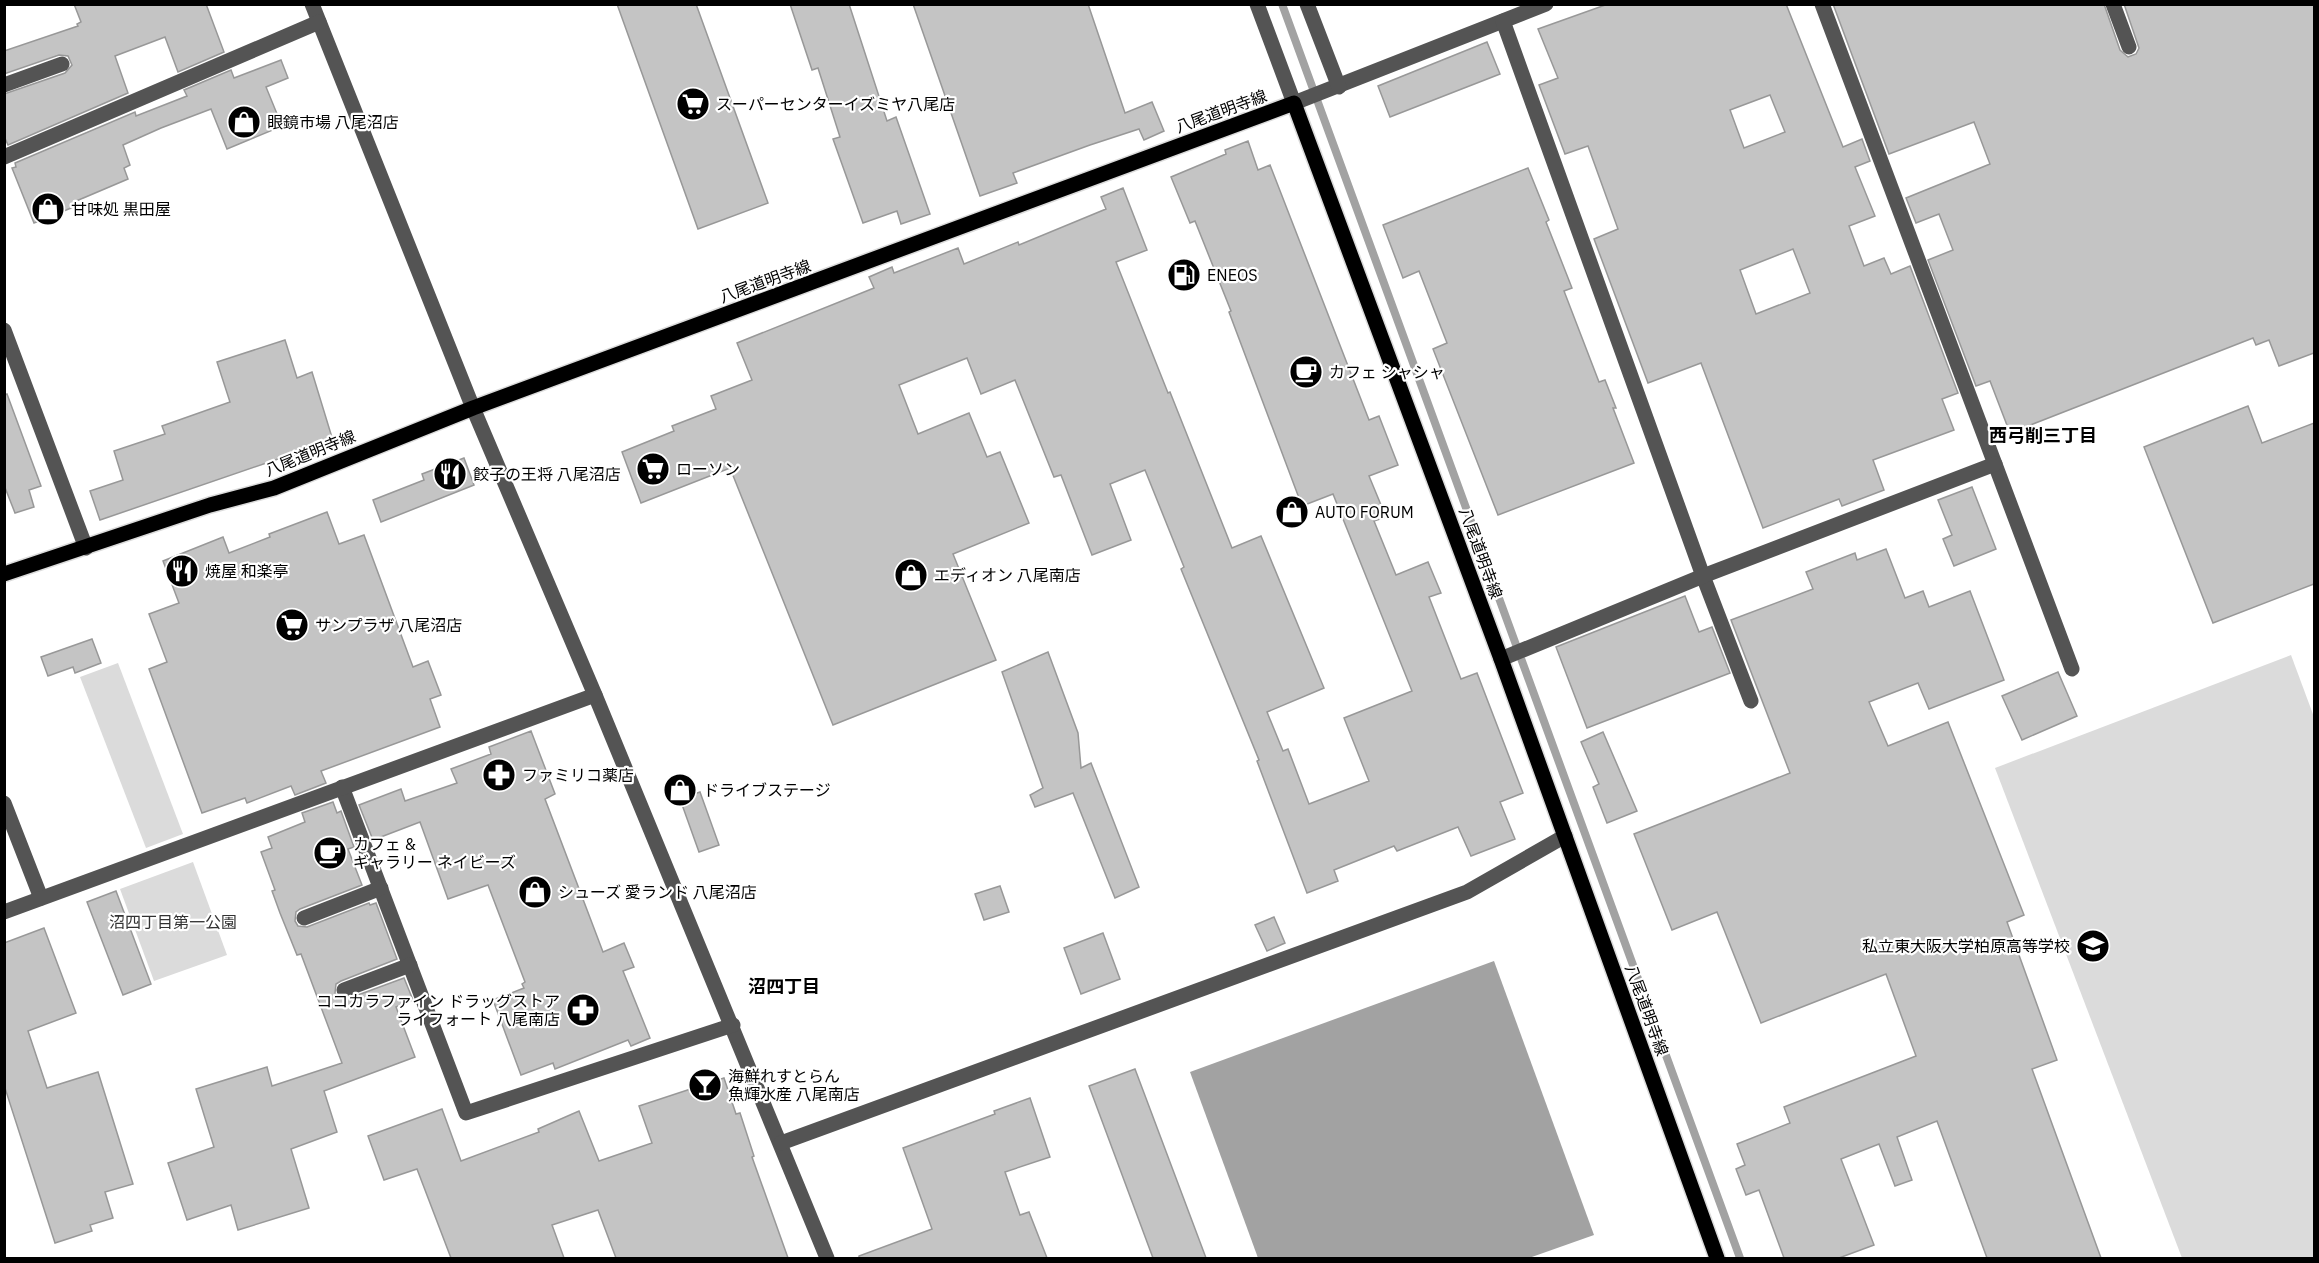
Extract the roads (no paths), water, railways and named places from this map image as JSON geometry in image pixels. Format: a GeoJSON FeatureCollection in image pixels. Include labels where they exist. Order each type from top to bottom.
{"type":"FeatureCollection","features":[{"type":"Feature","properties":{"kind":"main road","name":"八尾道明寺線"},"geometry":{"type":"LineString","coordinates":[[4,574],[210,505],[274,488],[473,408],[1294,103],[1507,657],[1565,836],[1717,1258]]}},
{"type":"Feature","properties":{"kind":"street"},"geometry":{"type":"LineString","coordinates":[[312,4],[473,408],[733,1025],[827,1258]]}},
{"type":"Feature","properties":{"kind":"street"},"geometry":{"type":"LineString","coordinates":[[1257,4],[1294,103],[1546,4]]}},
{"type":"Feature","properties":{"kind":"street"},"geometry":{"type":"LineString","coordinates":[[1307,4],[1339,87]]}},
{"type":"Feature","properties":{"kind":"street"},"geometry":{"type":"LineString","coordinates":[[1822,4],[2072,669]]}},
{"type":"Feature","properties":{"kind":"street"},"geometry":{"type":"LineString","coordinates":[[2114,4],[2129,47]]}},
{"type":"Feature","properties":{"kind":"street"},"geometry":{"type":"LineString","coordinates":[[1503,21],[1703,576],[1751,701]]}},
{"type":"Feature","properties":{"kind":"street"},"geometry":{"type":"LineString","coordinates":[[4,157],[319,22]]}},
{"type":"Feature","properties":{"kind":"street"},"geometry":{"type":"LineString","coordinates":[[4,85],[62,64]]}},
{"type":"Feature","properties":{"kind":"street"},"geometry":{"type":"LineString","coordinates":[[4,330],[86,548]]}},
{"type":"Feature","properties":{"kind":"street"},"geometry":{"type":"LineString","coordinates":[[1507,657],[1703,576],[1995,464]]}},
{"type":"Feature","properties":{"kind":"street"},"geometry":{"type":"LineString","coordinates":[[4,912],[595,695]]}},
{"type":"Feature","properties":{"kind":"street"},"geometry":{"type":"LineString","coordinates":[[342,787],[466,1113],[733,1025]]}},
{"type":"Feature","properties":{"kind":"street"},"geometry":{"type":"LineString","coordinates":[[4,803],[41,898]]}},
{"type":"Feature","properties":{"kind":"street"},"geometry":{"type":"LineString","coordinates":[[781,1143],[1467,892],[1565,836]]}},
{"type":"Feature","properties":{"kind":"street"},"geometry":{"type":"LineString","coordinates":[[304,918],[381,888]]}},
{"type":"Feature","properties":{"kind":"street"},"geometry":{"type":"LineString","coordinates":[[344,990],[410,965]]}},
{"type":"Feature","properties":{"kind":"waterway"},"geometry":{"type":"LineString","coordinates":[[1282,4],[1740,1258]]}},
{"type":"Feature","properties":{"kind":"place","name":"スーパーセンターイズミヤ八尾店"},"geometry":{"type":"Point","coordinates":[693,104]}},
{"type":"Feature","properties":{"kind":"place","name":"眼鏡市場 八尾沼店"},"geometry":{"type":"Point","coordinates":[244,122]}},
{"type":"Feature","properties":{"kind":"place","name":"甘味処 黒田屋"},"geometry":{"type":"Point","coordinates":[48,209]}},
{"type":"Feature","properties":{"kind":"place","name":"ENEOS"},"geometry":{"type":"Point","coordinates":[1184,275]}},
{"type":"Feature","properties":{"kind":"place","name":"カフェ シャシャ"},"geometry":{"type":"Point","coordinates":[1306,372]}},
{"type":"Feature","properties":{"kind":"place","name":"ローソン"},"geometry":{"type":"Point","coordinates":[653,469]}},
{"type":"Feature","properties":{"kind":"place","name":"餃子の王将 八尾沼店"},"geometry":{"type":"Point","coordinates":[450,474]}},
{"type":"Feature","properties":{"kind":"place","name":"AUTO FORUM"},"geometry":{"type":"Point","coordinates":[1292,512]}},
{"type":"Feature","properties":{"kind":"place","name":"焼屋 和楽亭"},"geometry":{"type":"Point","coordinates":[182,571]}},
{"type":"Feature","properties":{"kind":"place","name":"エディオン 八尾南店"},"geometry":{"type":"Point","coordinates":[911,575]}},
{"type":"Feature","properties":{"kind":"place","name":"サンプラザ 八尾沼店"},"geometry":{"type":"Point","coordinates":[292,625]}},
{"type":"Feature","properties":{"kind":"place","name":"ファミリコ薬店"},"geometry":{"type":"Point","coordinates":[499,775]}},
{"type":"Feature","properties":{"kind":"place","name":"ドライブステージ"},"geometry":{"type":"Point","coordinates":[680,790]}},
{"type":"Feature","properties":{"kind":"place","name":"カフェ & ギャラリー ネイビーズ"},"geometry":{"type":"Point","coordinates":[330,853]}},
{"type":"Feature","properties":{"kind":"place","name":"シューズ 愛ランド 八尾沼店"},"geometry":{"type":"Point","coordinates":[535,892]}},
{"type":"Feature","properties":{"kind":"place","name":"私立東大阪大学柏原高等学校"},"geometry":{"type":"Point","coordinates":[2093,946]}},
{"type":"Feature","properties":{"kind":"place","name":"ココカラファイン ドラッグストア ライフォート 八尾南店"},"geometry":{"type":"Point","coordinates":[583,1010]}},
{"type":"Feature","properties":{"kind":"place","name":"海鮮れすとらん 魚輝水産 八尾南店"},"geometry":{"type":"Point","coordinates":[705,1085]}},
{"type":"Feature","properties":{"kind":"district","name":"西弓削三丁目"},"geometry":{"type":"Point","coordinates":[2043,435]}},
{"type":"Feature","properties":{"kind":"district","name":"沼四丁目"},"geometry":{"type":"Point","coordinates":[784,986]}},
{"type":"Feature","properties":{"kind":"park label","name":"沼四丁目第一公園"},"geometry":{"type":"Point","coordinates":[173,922]}}]}
